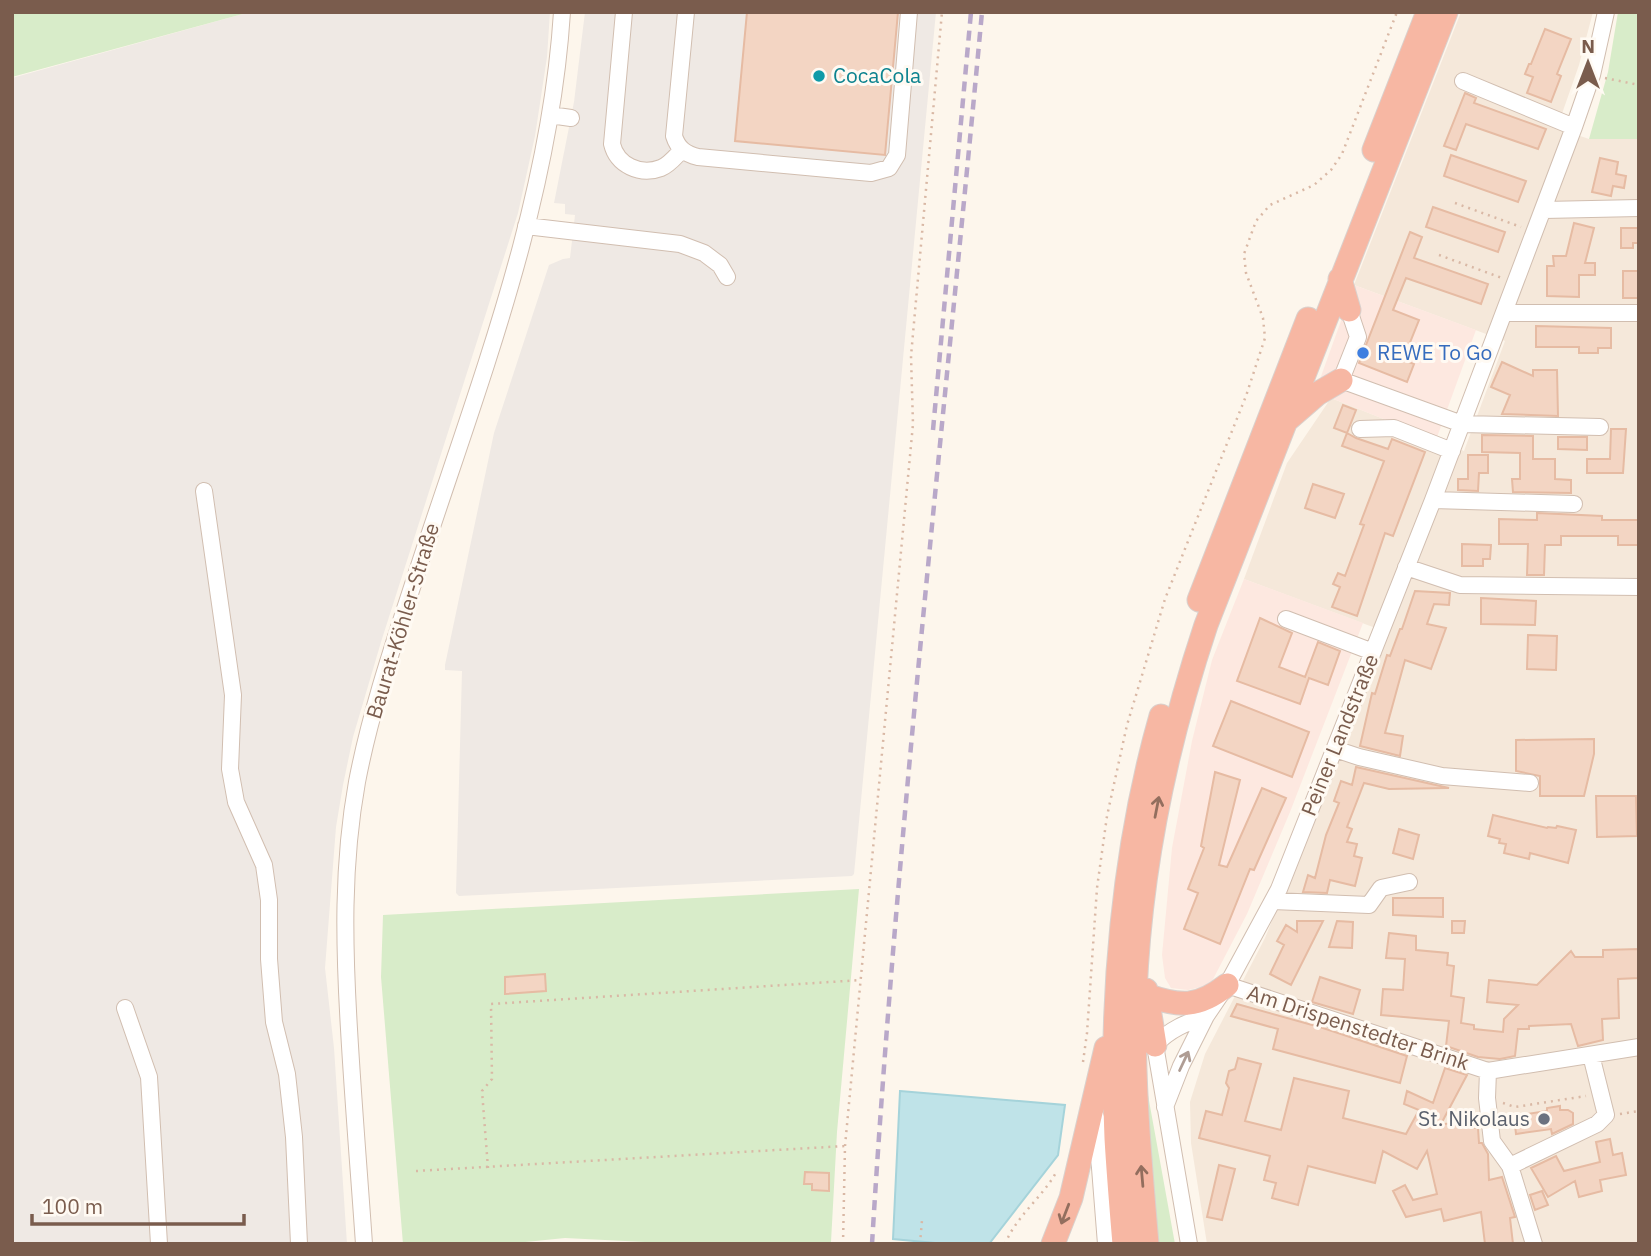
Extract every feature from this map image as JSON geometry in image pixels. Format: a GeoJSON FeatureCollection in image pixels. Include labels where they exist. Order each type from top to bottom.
{"type":"FeatureCollection","features":[{"type":"Feature","properties":{"kind":"highway"},"geometry":{"type":"LineString","coordinates":[[1124,1244],[1116,1136],[1117,991],[1126,895],[1142,788],[1174,670],[1244,482],[1428,12]]}},
{"type":"Feature","properties":{"kind":"highway"},"geometry":{"type":"LineString","coordinates":[[1147,1244],[1138,1133],[1135,997],[1139,923],[1148,852],[1161,785],[1185,688],[1206,625],[1446,12]]}},
{"type":"Feature","properties":{"kind":"highway"},"geometry":{"type":"LineString","coordinates":[[1340,279],[1349,310]]}},
{"type":"Feature","properties":{"kind":"highway"},"geometry":{"type":"LineString","coordinates":[[1285,422],[1317,394],[1341,380]]}},
{"type":"Feature","properties":{"kind":"highway"},"geometry":{"type":"LineString","coordinates":[[1139,923],[1146,995],[1155,1045]]}},
{"type":"Feature","properties":{"kind":"highway"},"geometry":{"type":"LineString","coordinates":[[1146,995],[1172,1003],[1200,1002],[1227,985]]}},
{"type":"Feature","properties":{"kind":"highway"},"geometry":{"type":"LineString","coordinates":[[1054,1244],[1071,1198],[1095,1100],[1117,991]]}},
{"type":"Feature","properties":{"kind":"street","name":"Baurat-Köhler-Straße"},"geometry":{"type":"LineString","coordinates":[[365,1244],[344,935],[349,834],[374,705],[488,353],[526,226],[550,115],[562,12]]}},
{"type":"Feature","properties":{"kind":"street"},"geometry":{"type":"LineString","coordinates":[[624,12],[612,144],[614,152],[624,165],[653,169],[667,164],[682,150]]}},
{"type":"Feature","properties":{"kind":"street"},"geometry":{"type":"LineString","coordinates":[[686,12],[674,136],[676,144],[682,150],[698,157],[871,173],[889,168],[897,155],[909,12]]}},
{"type":"Feature","properties":{"kind":"street","name":"Peiner Landstraße"},"geometry":{"type":"LineString","coordinates":[[1165,1107],[1181,1066],[1206,1016],[1227,985],[1273,901],[1335,749],[1536,232],[1592,75],[1606,12]]}},
{"type":"Feature","properties":{"kind":"street"},"geometry":{"type":"LineString","coordinates":[[1463,82],[1574,127]]}},
{"type":"Feature","properties":{"kind":"street"},"geometry":{"type":"LineString","coordinates":[[550,115],[572,118]]}},
{"type":"Feature","properties":{"kind":"street"},"geometry":{"type":"LineString","coordinates":[[1544,210],[1639,208]]}},
{"type":"Feature","properties":{"kind":"street"},"geometry":{"type":"LineString","coordinates":[[526,226],[680,244],[704,253],[720,265],[727,277]]}},
{"type":"Feature","properties":{"kind":"street"},"geometry":{"type":"LineString","coordinates":[[1349,310],[1357,337],[1341,380],[1462,424],[1600,427]]}},
{"type":"Feature","properties":{"kind":"street"},"geometry":{"type":"LineString","coordinates":[[1505,313],[1639,313]]}},
{"type":"Feature","properties":{"kind":"street"},"geometry":{"type":"LineString","coordinates":[[1360,429],[1394,428],[1452,451]]}},
{"type":"Feature","properties":{"kind":"street"},"geometry":{"type":"LineString","coordinates":[[204,491],[233,695],[230,769],[236,802],[264,865],[269,900],[269,959],[274,1022],[287,1074],[294,1138],[299,1244]]}},
{"type":"Feature","properties":{"kind":"street"},"geometry":{"type":"LineString","coordinates":[[1433,500],[1574,504]]}},
{"type":"Feature","properties":{"kind":"street"},"geometry":{"type":"LineString","coordinates":[[1406,567],[1460,585],[1639,587]]}},
{"type":"Feature","properties":{"kind":"street"},"geometry":{"type":"LineString","coordinates":[[1286,619],[1373,652]]}},
{"type":"Feature","properties":{"kind":"street"},"geometry":{"type":"LineString","coordinates":[[1335,749],[1442,776],[1530,783]]}},
{"type":"Feature","properties":{"kind":"street"},"geometry":{"type":"LineString","coordinates":[[1273,901],[1369,905],[1381,888],[1409,882]]}},
{"type":"Feature","properties":{"kind":"street","name":"Am Drispenstedter Brink"},"geometry":{"type":"LineString","coordinates":[[1227,985],[1488,1070],[1639,1047]]}},
{"type":"Feature","properties":{"kind":"street"},"geometry":{"type":"LineString","coordinates":[[125,1008],[149,1077],[159,1244]]}},
{"type":"Feature","properties":{"kind":"street"},"geometry":{"type":"LineString","coordinates":[[1189,1244],[1155,1045],[1178,1026],[1206,1016]]}},
{"type":"Feature","properties":{"kind":"street"},"geometry":{"type":"LineString","coordinates":[[1510,1166],[1597,1124],[1606,1115],[1603,1094],[1591,1055]]}},
{"type":"Feature","properties":{"kind":"street","name":"Am Drispenstedter Brink"},"geometry":{"type":"LineString","coordinates":[[1488,1070],[1487,1098],[1492,1142],[1510,1166],[1534,1244]]}},
{"type":"Feature","properties":{"kind":"street"},"geometry":{"type":"LineString","coordinates":[[1095,1100],[1107,1244]]}},
{"type":"Feature","properties":{"kind":"path"},"geometry":{"type":"LineString","coordinates":[[843,1244],[845,1146],[912,424],[911,356],[942,12]]}},
{"type":"Feature","properties":{"kind":"path"},"geometry":{"type":"LineString","coordinates":[[1081,1073],[1087,1033],[1098,876],[1126,725],[1165,599],[1246,396],[1265,338],[1263,318],[1246,274],[1244,254],[1256,221],[1270,205],[1314,185],[1331,170],[1342,154],[1398,12]]}},
{"type":"Feature","properties":{"kind":"path"},"geometry":{"type":"LineString","coordinates":[[1592,75],[1639,85]]}},
{"type":"Feature","properties":{"kind":"path"},"geometry":{"type":"LineString","coordinates":[[1455,203],[1536,232]]}},
{"type":"Feature","properties":{"kind":"path"},"geometry":{"type":"LineString","coordinates":[[1439,255],[1516,284]]}},
{"type":"Feature","properties":{"kind":"path"},"geometry":{"type":"LineString","coordinates":[[488,1168],[482,1091],[492,1079],[491,1004],[861,980]]}},
{"type":"Feature","properties":{"kind":"path"},"geometry":{"type":"LineString","coordinates":[[1487,1098],[1515,1107],[1603,1094]]}},
{"type":"Feature","properties":{"kind":"path"},"geometry":{"type":"LineString","coordinates":[[1606,1115],[1639,1111]]}},
{"type":"Feature","properties":{"kind":"path"},"geometry":{"type":"LineString","coordinates":[[416,1171],[845,1146]]}},
{"type":"Feature","properties":{"kind":"path"},"geometry":{"type":"LineString","coordinates":[[1005,1244],[1013,1225],[1048,1187],[1061,1164]]}},
{"type":"Feature","properties":{"kind":"path"},"geometry":{"type":"LineString","coordinates":[[920,1244],[922,1220]]}},
{"type":"Feature","properties":{"kind":"shaded area"},"geometry":{"type":"Polygon","coordinates":[[[250,12],[550,12],[547,57],[535,136],[518,213],[381,642],[353,737],[336,827],[325,968],[334,1048],[347,1244],[12,1244],[12,78],[250,12]]]}},
{"type":"Feature","properties":{"kind":"shaded area"},"geometry":{"type":"Polygon","coordinates":[[[585,12],[936,12],[852,876],[459,896],[456,893],[462,671],[445,670],[445,665],[494,433],[549,265],[570,258],[575,215],[565,214],[565,204],[554,203],[574,102],[585,12]]]}},
{"type":"Feature","properties":{"kind":"shaded area"},"geometry":{"type":"Polygon","coordinates":[[[1461,12],[1593,12],[1579,65],[1557,128],[1589,139],[1639,139],[1639,1244],[1207,1244],[1191,1143],[1190,1102],[1205,1054],[1265,938],[1389,633],[1244,579],[1287,463],[1331,398],[1464,451],[1505,341],[1354,285],[1461,12]]]}},
{"type":"Feature","properties":{"kind":"shaded area"},"geometry":{"type":"Polygon","coordinates":[[[1354,285],[1476,330],[1436,440],[1331,398],[1320,379],[1354,285]]]}},
{"type":"Feature","properties":{"kind":"shaded area"},"geometry":{"type":"Polygon","coordinates":[[[1244,579],[1363,623],[1290,812],[1247,914],[1210,985],[1188,990],[1171,988],[1165,978],[1162,955],[1172,848],[1192,741],[1212,660],[1244,579]]]}},
{"type":"Feature","properties":{"kind":"green space"},"geometry":{"type":"Polygon","coordinates":[[[12,12],[250,12],[12,77],[12,12]]]}},
{"type":"Feature","properties":{"kind":"green space"},"geometry":{"type":"Polygon","coordinates":[[[1618,12],[1639,12],[1639,139],[1589,139],[1608,72],[1618,12]]]}},
{"type":"Feature","properties":{"kind":"green space"},"geometry":{"type":"Polygon","coordinates":[[[859,889],[837,1132],[831,1242],[685,1244],[565,1238],[506,1244],[403,1244],[381,977],[383,915],[859,889]]]}},
{"type":"Feature","properties":{"kind":"green space"},"geometry":{"type":"Polygon","coordinates":[[[1146,1084],[1175,1244],[1156,1244],[1146,1084]]]}},
{"type":"Feature","properties":{"kind":"water"},"geometry":{"type":"Polygon","coordinates":[[[900,1091],[1065,1105],[1058,1155],[989,1244],[946,1244],[893,1239],[900,1091]]]}},
{"type":"Feature","properties":{"kind":"building","name":"CocaCola"},"geometry":{"type":"Polygon","coordinates":[[[747,12],[898,12],[885,155],[735,141],[747,12]]]}},
{"type":"Feature","properties":{"kind":"building"},"geometry":{"type":"Polygon","coordinates":[[[1545,29],[1571,39],[1557,74],[1561,76],[1551,102],[1527,93],[1533,77],[1525,74],[1545,29]]]}},
{"type":"Feature","properties":{"kind":"building"},"geometry":{"type":"Polygon","coordinates":[[[1465,93],[1476,98],[1474,103],[1546,129],[1538,149],[1466,124],[1456,150],[1444,146],[1465,93]]]}},
{"type":"Feature","properties":{"kind":"building"},"geometry":{"type":"Polygon","coordinates":[[[1451,155],[1526,181],[1518,202],[1444,176],[1451,155]]]}},
{"type":"Feature","properties":{"kind":"building"},"geometry":{"type":"Polygon","coordinates":[[[1600,158],[1618,162],[1616,174],[1626,176],[1624,188],[1613,186],[1611,196],[1592,192],[1600,158]]]}},
{"type":"Feature","properties":{"kind":"building"},"geometry":{"type":"Polygon","coordinates":[[[1433,207],[1505,232],[1498,252],[1426,227],[1433,207]]]}},
{"type":"Feature","properties":{"kind":"building"},"geometry":{"type":"Polygon","coordinates":[[[1574,223],[1594,228],[1585,263],[1595,263],[1595,275],[1579,275],[1579,297],[1547,296],[1547,266],[1554,266],[1553,256],[1566,256],[1574,223]]]}},
{"type":"Feature","properties":{"kind":"building"},"geometry":{"type":"Polygon","coordinates":[[[1621,228],[1639,228],[1639,243],[1633,243],[1633,248],[1621,248],[1621,228]]]}},
{"type":"Feature","properties":{"kind":"building"},"geometry":{"type":"Polygon","coordinates":[[[1410,232],[1422,237],[1414,258],[1488,284],[1481,304],[1406,278],[1393,310],[1419,320],[1403,360],[1414,364],[1407,382],[1359,363],[1410,232]]]}},
{"type":"Feature","properties":{"kind":"building"},"geometry":{"type":"Polygon","coordinates":[[[1623,271],[1639,271],[1639,298],[1623,298],[1623,271]]]}},
{"type":"Feature","properties":{"kind":"building"},"geometry":{"type":"Polygon","coordinates":[[[1536,326],[1611,328],[1611,348],[1598,348],[1598,353],[1579,353],[1579,347],[1536,347],[1536,326]]]}},
{"type":"Feature","properties":{"kind":"building"},"geometry":{"type":"Polygon","coordinates":[[[1502,362],[1533,376],[1533,370],[1557,370],[1558,416],[1502,414],[1510,395],[1491,387],[1502,362]]]}},
{"type":"Feature","properties":{"kind":"building"},"geometry":{"type":"Polygon","coordinates":[[[1343,405],[1356,410],[1347,433],[1334,428],[1343,405]]]}},
{"type":"Feature","properties":{"kind":"building"},"geometry":{"type":"Polygon","coordinates":[[[1611,429],[1626,429],[1623,473],[1587,473],[1587,459],[1610,459],[1611,429]]]}},
{"type":"Feature","properties":{"kind":"building"},"geometry":{"type":"Polygon","coordinates":[[[1347,433],[1388,449],[1392,439],[1425,452],[1393,536],[1385,533],[1357,616],[1332,607],[1340,587],[1333,584],[1338,573],[1345,576],[1364,525],[1360,524],[1384,461],[1342,446],[1347,433]]]}},
{"type":"Feature","properties":{"kind":"building"},"geometry":{"type":"Polygon","coordinates":[[[1482,435],[1533,436],[1533,459],[1555,459],[1555,479],[1571,480],[1571,493],[1513,492],[1512,479],[1520,479],[1520,453],[1482,452],[1482,435]]]}},
{"type":"Feature","properties":{"kind":"building"},"geometry":{"type":"Polygon","coordinates":[[[1558,437],[1587,437],[1587,450],[1558,449],[1558,437]]]}},
{"type":"Feature","properties":{"kind":"building"},"geometry":{"type":"Polygon","coordinates":[[[1468,455],[1488,455],[1488,473],[1479,473],[1478,491],[1458,490],[1458,479],[1468,479],[1468,455]]]}},
{"type":"Feature","properties":{"kind":"building"},"geometry":{"type":"Polygon","coordinates":[[[1313,484],[1344,494],[1335,518],[1305,508],[1313,484]]]}},
{"type":"Feature","properties":{"kind":"building"},"geometry":{"type":"Polygon","coordinates":[[[1537,513],[1602,516],[1602,520],[1639,520],[1639,545],[1618,545],[1618,536],[1561,536],[1561,545],[1545,545],[1544,575],[1527,575],[1528,544],[1499,544],[1499,519],[1537,520],[1537,513]]]}},
{"type":"Feature","properties":{"kind":"building"},"geometry":{"type":"Polygon","coordinates":[[[1462,544],[1491,545],[1490,559],[1483,559],[1483,566],[1462,566],[1462,544]]]}},
{"type":"Feature","properties":{"kind":"building"},"geometry":{"type":"Polygon","coordinates":[[[1415,591],[1450,593],[1449,605],[1434,604],[1427,624],[1446,628],[1431,669],[1405,660],[1385,733],[1403,736],[1400,756],[1360,746],[1372,693],[1375,694],[1387,655],[1390,656],[1402,629],[1415,591]]]}},
{"type":"Feature","properties":{"kind":"building"},"geometry":{"type":"Polygon","coordinates":[[[1481,598],[1536,601],[1535,625],[1481,624],[1481,598]]]}},
{"type":"Feature","properties":{"kind":"building"},"geometry":{"type":"Polygon","coordinates":[[[1260,618],[1292,633],[1279,667],[1305,677],[1318,642],[1340,651],[1328,685],[1309,678],[1300,704],[1237,681],[1260,618]]]}},
{"type":"Feature","properties":{"kind":"building"},"geometry":{"type":"Polygon","coordinates":[[[1528,635],[1557,636],[1556,670],[1527,669],[1528,635]]]}},
{"type":"Feature","properties":{"kind":"building"},"geometry":{"type":"Polygon","coordinates":[[[1231,701],[1309,732],[1292,777],[1213,746],[1231,701]]]}},
{"type":"Feature","properties":{"kind":"building"},"geometry":{"type":"Polygon","coordinates":[[[1594,739],[1594,754],[1584,796],[1540,796],[1540,776],[1516,771],[1516,740],[1594,739]]]}},
{"type":"Feature","properties":{"kind":"building"},"geometry":{"type":"Polygon","coordinates":[[[1356,767],[1449,788],[1389,789],[1364,783],[1347,827],[1352,829],[1347,842],[1357,844],[1354,856],[1362,858],[1355,886],[1330,880],[1327,893],[1303,892],[1308,875],[1315,878],[1326,835],[1339,803],[1334,801],[1341,781],[1352,785],[1356,767]]]}},
{"type":"Feature","properties":{"kind":"building"},"geometry":{"type":"Polygon","coordinates":[[[1215,772],[1240,780],[1219,865],[1227,867],[1262,788],[1286,798],[1254,870],[1250,869],[1220,944],[1184,929],[1198,893],[1188,889],[1204,848],[1201,846],[1215,772]]]}},
{"type":"Feature","properties":{"kind":"building"},"geometry":{"type":"Polygon","coordinates":[[[1596,796],[1636,796],[1637,836],[1597,837],[1596,796]]]}},
{"type":"Feature","properties":{"kind":"building"},"geometry":{"type":"Polygon","coordinates":[[[1493,815],[1547,828],[1557,826],[1576,830],[1568,863],[1530,853],[1529,859],[1504,853],[1506,844],[1499,843],[1500,839],[1488,836],[1493,815]]]}},
{"type":"Feature","properties":{"kind":"building"},"geometry":{"type":"Polygon","coordinates":[[[1399,829],[1419,835],[1413,859],[1393,853],[1399,829]]]}},
{"type":"Feature","properties":{"kind":"building"},"geometry":{"type":"Polygon","coordinates":[[[1393,898],[1443,898],[1443,917],[1393,915],[1393,898]]]}},
{"type":"Feature","properties":{"kind":"building"},"geometry":{"type":"Polygon","coordinates":[[[1297,921],[1323,921],[1291,985],[1270,974],[1284,945],[1277,941],[1286,925],[1297,932],[1297,921]]]}},
{"type":"Feature","properties":{"kind":"building"},"geometry":{"type":"Polygon","coordinates":[[[1337,921],[1353,922],[1352,948],[1329,947],[1337,921]]]}},
{"type":"Feature","properties":{"kind":"building"},"geometry":{"type":"Polygon","coordinates":[[[1452,921],[1465,921],[1464,933],[1452,933],[1452,921]]]}},
{"type":"Feature","properties":{"kind":"building"},"geometry":{"type":"Polygon","coordinates":[[[1389,933],[1416,936],[1416,950],[1448,953],[1447,965],[1454,966],[1451,996],[1464,998],[1461,1023],[1474,1025],[1474,1029],[1503,1032],[1504,1019],[1518,1005],[1487,1002],[1489,980],[1537,985],[1571,951],[1575,957],[1603,957],[1603,950],[1639,949],[1639,978],[1618,979],[1619,1018],[1602,1019],[1603,1040],[1578,1046],[1571,1024],[1529,1026],[1529,1029],[1518,1029],[1515,1056],[1500,1059],[1478,1057],[1446,1046],[1449,1021],[1381,1015],[1383,989],[1403,990],[1405,959],[1386,958],[1389,933]]]}},
{"type":"Feature","properties":{"kind":"building"},"geometry":{"type":"Polygon","coordinates":[[[545,974],[546,991],[505,994],[505,977],[545,974]]]}},
{"type":"Feature","properties":{"kind":"building"},"geometry":{"type":"Polygon","coordinates":[[[1320,977],[1360,990],[1353,1014],[1312,1002],[1320,977]]]}},
{"type":"Feature","properties":{"kind":"building"},"geometry":{"type":"Polygon","coordinates":[[[1237,1004],[1323,1028],[1407,1056],[1400,1083],[1273,1049],[1278,1029],[1231,1016],[1237,1004]]]}},
{"type":"Feature","properties":{"kind":"building"},"geometry":{"type":"Polygon","coordinates":[[[1238,1058],[1261,1064],[1245,1121],[1281,1130],[1294,1078],[1349,1091],[1343,1118],[1406,1134],[1419,1110],[1404,1104],[1407,1091],[1433,1103],[1445,1068],[1467,1075],[1441,1124],[1465,1123],[1465,1128],[1478,1128],[1479,1143],[1482,1143],[1488,1154],[1489,1180],[1502,1177],[1515,1217],[1510,1218],[1513,1244],[1485,1244],[1481,1212],[1444,1221],[1441,1209],[1406,1217],[1393,1191],[1405,1185],[1413,1200],[1437,1194],[1427,1151],[1417,1169],[1383,1151],[1375,1183],[1308,1166],[1298,1205],[1272,1198],[1276,1183],[1264,1180],[1270,1156],[1199,1138],[1206,1111],[1222,1115],[1229,1088],[1226,1083],[1229,1071],[1235,1069],[1238,1058]]]}},
{"type":"Feature","properties":{"kind":"building","name":"St. Nikolaus"},"geometry":{"type":"Polygon","coordinates":[[[1560,1106],[1560,1110],[1573,1113],[1573,1124],[1552,1134],[1551,1129],[1516,1134],[1514,1116],[1547,1111],[1547,1108],[1560,1106]]]}},
{"type":"Feature","properties":{"kind":"building"},"geometry":{"type":"Polygon","coordinates":[[[1610,1139],[1613,1155],[1622,1153],[1626,1175],[1600,1180],[1602,1191],[1579,1197],[1575,1181],[1548,1197],[1531,1168],[1556,1156],[1564,1171],[1600,1162],[1596,1142],[1610,1139]]]}},
{"type":"Feature","properties":{"kind":"building"},"geometry":{"type":"Polygon","coordinates":[[[1219,1165],[1235,1169],[1222,1220],[1207,1217],[1219,1165]]]}},
{"type":"Feature","properties":{"kind":"building"},"geometry":{"type":"Polygon","coordinates":[[[805,1172],[829,1173],[829,1191],[812,1190],[812,1184],[804,1184],[805,1172]]]}},
{"type":"Feature","properties":{"kind":"building"},"geometry":{"type":"Polygon","coordinates":[[[1542,1191],[1548,1205],[1535,1210],[1530,1195],[1542,1191]]]}},
{"type":"Feature","properties":{"kind":"railway"},"geometry":{"type":"LineString","coordinates":[[933,430],[971,12]]}},
{"type":"Feature","properties":{"kind":"railway"},"geometry":{"type":"LineString","coordinates":[[872,1244],[894,935],[982,12]]}},
{"type":"Feature","properties":{"kind":"place","name":"CocaCola"},"geometry":{"type":"Point","coordinates":[819,76]}},
{"type":"Feature","properties":{"kind":"place","name":"REWE To Go"},"geometry":{"type":"Point","coordinates":[1363,353]}},
{"type":"Feature","properties":{"kind":"place","name":"St. Nikolaus"},"geometry":{"type":"Point","coordinates":[1544,1119]}}]}
